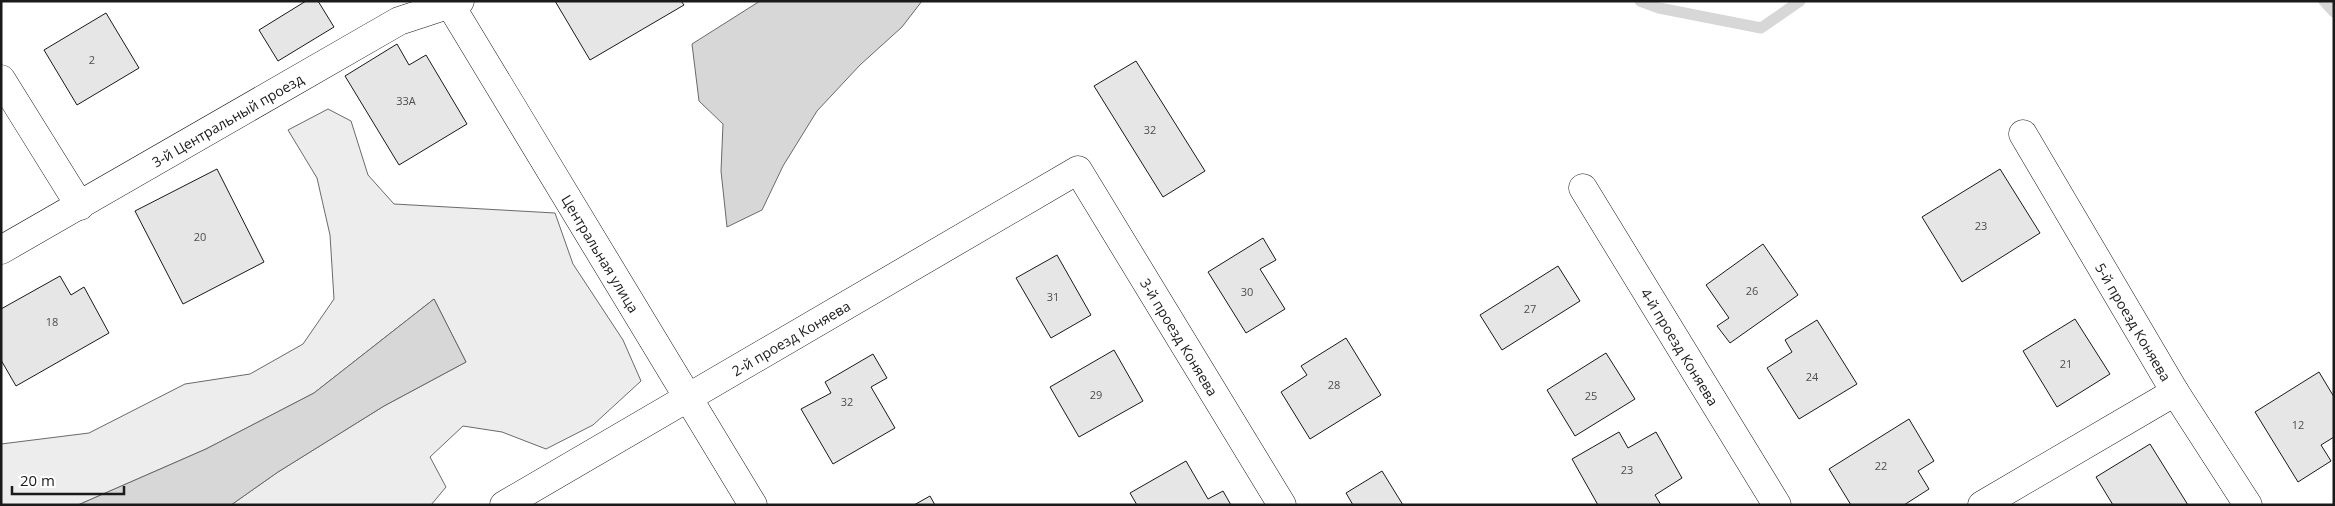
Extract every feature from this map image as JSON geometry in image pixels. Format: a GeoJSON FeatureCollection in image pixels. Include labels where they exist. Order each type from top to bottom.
{"type":"FeatureCollection","features":[{"type":"Feature","properties":{"kind":"street","name":"3-й Центральный проезд"},"geometry":{"type":"LineString","coordinates":[[1,250],[399,21],[453,3]]}},
{"type":"Feature","properties":{"kind":"street","name":"Центральная улица"},"geometry":{"type":"LineString","coordinates":[[453,3],[753,505]]}},
{"type":"Feature","properties":{"kind":"street"},"geometry":{"type":"LineString","coordinates":[[1,79],[80,206]]}},
{"type":"Feature","properties":{"kind":"street","name":"5-й проезд Коняева"},"geometry":{"type":"LineString","coordinates":[[2023,134],[2174,392],[2248,505]]}},
{"type":"Feature","properties":{"kind":"street","name":"2-й проезд Коняева"},"geometry":{"type":"LineString","coordinates":[[504,505],[1078,170]]}},
{"type":"Feature","properties":{"kind":"street","name":"3-й проезд Коняева"},"geometry":{"type":"LineString","coordinates":[[1078,170],[1282,505]]}},
{"type":"Feature","properties":{"kind":"street","name":"4-й проезд Коняева"},"geometry":{"type":"LineString","coordinates":[[1583,188],[1777,505]]}},
{"type":"Feature","properties":{"kind":"street"},"geometry":{"type":"LineString","coordinates":[[1982,505],[2174,392]]}},
{"type":"Feature","properties":{"kind":"shaded area"},"geometry":{"type":"Polygon","coordinates":[[[760,1],[922,1],[902,27],[860,65],[817,111],[783,166],[762,210],[727,227],[721,171],[723,124],[699,101],[692,44],[760,1]]]}},
{"type":"Feature","properties":{"kind":"shaded area"},"geometry":{"type":"Polygon","coordinates":[[[328,109],[351,121],[368,175],[394,204],[555,213],[573,264],[623,340],[641,381],[593,425],[546,449],[502,432],[463,426],[430,457],[446,487],[431,505],[231,505],[278,472],[384,406],[466,362],[434,299],[314,393],[206,449],[78,505],[1,505],[1,444],[89,433],[185,384],[250,374],[303,344],[334,299],[330,235],[317,178],[288,130],[328,109]]]}},
{"type":"Feature","properties":{"kind":"shaded area"},"geometry":{"type":"Polygon","coordinates":[[[434,299],[466,362],[384,406],[278,472],[231,505],[78,505],[206,449],[314,393],[434,299]]]}},
{"type":"Feature","properties":{"kind":"building"},"geometry":{"type":"Polygon","coordinates":[[[306,1],[318,1],[334,27],[278,61],[259,30],[306,1]]]}},
{"type":"Feature","properties":{"kind":"building"},"geometry":{"type":"Polygon","coordinates":[[[555,1],[681,1],[684,5],[590,60],[555,1]]]}},
{"type":"Feature","properties":{"kind":"building"},"geometry":{"type":"Polygon","coordinates":[[[106,13],[139,68],[77,105],[44,50],[106,13]]]}},
{"type":"Feature","properties":{"kind":"building"},"geometry":{"type":"Polygon","coordinates":[[[397,44],[409,65],[426,55],[467,124],[399,165],[345,76],[397,44]]]}},
{"type":"Feature","properties":{"kind":"building"},"geometry":{"type":"Polygon","coordinates":[[[1136,61],[1205,171],[1163,197],[1094,86],[1136,61]]]}},
{"type":"Feature","properties":{"kind":"building"},"geometry":{"type":"Polygon","coordinates":[[[217,169],[264,262],[183,304],[135,211],[217,169]]]}},
{"type":"Feature","properties":{"kind":"building"},"geometry":{"type":"Polygon","coordinates":[[[2000,169],[2040,233],[1962,282],[1922,217],[2000,169]]]}},
{"type":"Feature","properties":{"kind":"building"},"geometry":{"type":"Polygon","coordinates":[[[1263,238],[1276,260],[1260,269],[1285,309],[1246,333],[1208,272],[1263,238]]]}},
{"type":"Feature","properties":{"kind":"building"},"geometry":{"type":"Polygon","coordinates":[[[1763,244],[1798,295],[1730,343],[1717,326],[1729,318],[1706,285],[1763,244]]]}},
{"type":"Feature","properties":{"kind":"building"},"geometry":{"type":"Polygon","coordinates":[[[1057,255],[1091,315],[1051,338],[1016,278],[1057,255]]]}},
{"type":"Feature","properties":{"kind":"building"},"geometry":{"type":"Polygon","coordinates":[[[1558,266],[1580,301],[1502,350],[1480,315],[1558,266]]]}},
{"type":"Feature","properties":{"kind":"building"},"geometry":{"type":"Polygon","coordinates":[[[60,276],[71,295],[84,287],[109,333],[16,386],[1,360],[1,309],[60,276]]]}},
{"type":"Feature","properties":{"kind":"building"},"geometry":{"type":"Polygon","coordinates":[[[2075,319],[2110,374],[2057,407],[2023,351],[2075,319]]]}},
{"type":"Feature","properties":{"kind":"building"},"geometry":{"type":"Polygon","coordinates":[[[1817,320],[1857,384],[1799,419],[1767,368],[1792,352],[1785,340],[1817,320]]]}},
{"type":"Feature","properties":{"kind":"building"},"geometry":{"type":"Polygon","coordinates":[[[1346,338],[1381,395],[1310,439],[1281,392],[1307,375],[1301,366],[1346,338]]]}},
{"type":"Feature","properties":{"kind":"building"},"geometry":{"type":"Polygon","coordinates":[[[1114,350],[1143,401],[1079,437],[1050,387],[1114,350]]]}},
{"type":"Feature","properties":{"kind":"building"},"geometry":{"type":"Polygon","coordinates":[[[1606,353],[1635,399],[1575,436],[1547,390],[1606,353]]]}},
{"type":"Feature","properties":{"kind":"building"},"geometry":{"type":"Polygon","coordinates":[[[873,354],[887,378],[871,387],[895,428],[833,464],[801,409],[831,393],[825,382],[873,354]]]}},
{"type":"Feature","properties":{"kind":"building"},"geometry":{"type":"Polygon","coordinates":[[[2319,372],[2334,397],[2334,437],[2321,445],[2331,461],[2298,482],[2255,412],[2319,372]]]}},
{"type":"Feature","properties":{"kind":"building"},"geometry":{"type":"Polygon","coordinates":[[[1909,419],[1934,461],[1918,471],[1929,489],[1904,505],[1851,505],[1829,469],[1909,419]]]}},
{"type":"Feature","properties":{"kind":"building"},"geometry":{"type":"Polygon","coordinates":[[[1619,432],[1628,448],[1656,432],[1682,478],[1655,495],[1661,505],[1598,505],[1572,459],[1619,432]]]}},
{"type":"Feature","properties":{"kind":"building"},"geometry":{"type":"Polygon","coordinates":[[[2150,444],[2188,505],[2113,505],[2096,477],[2150,444]]]}},
{"type":"Feature","properties":{"kind":"building"},"geometry":{"type":"Polygon","coordinates":[[[1186,461],[1208,499],[1223,491],[1231,505],[1137,505],[1130,493],[1186,461]]]}},
{"type":"Feature","properties":{"kind":"building"},"geometry":{"type":"Polygon","coordinates":[[[1382,471],[1403,505],[1353,505],[1346,493],[1382,471]]]}},
{"type":"Feature","properties":{"kind":"building"},"geometry":{"type":"Polygon","coordinates":[[[930,496],[935,505],[914,505],[930,496]]]}},
{"type":"Feature","properties":{"kind":"waterway"},"geometry":{"type":"LineString","coordinates":[[1640,1],[1659,8],[1761,28],[1800,1]]}},
{"type":"Feature","properties":{"kind":"waterway"},"geometry":{"type":"LineString","coordinates":[[2324,1],[2334,12]]}}]}
